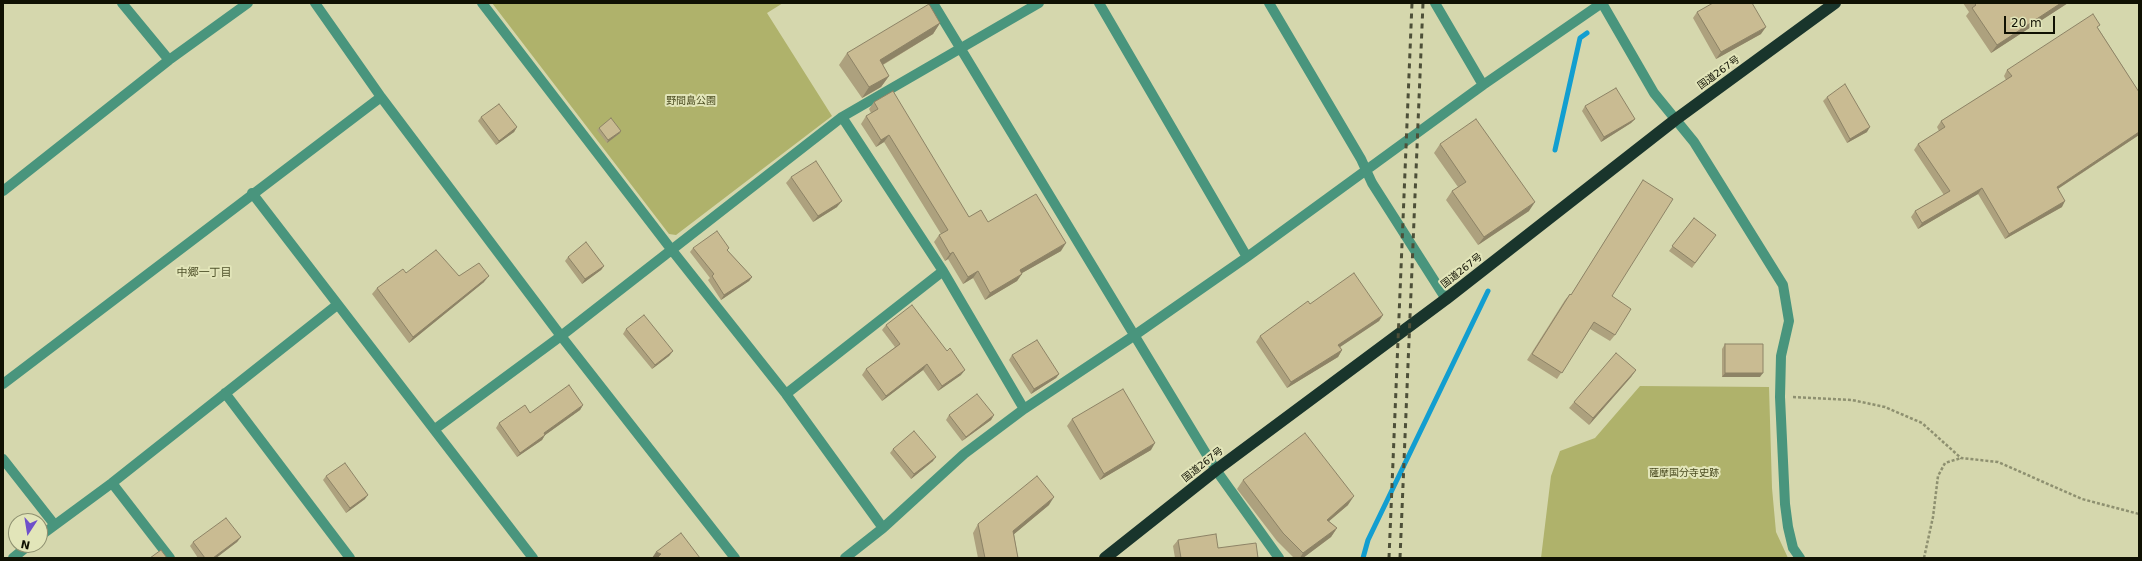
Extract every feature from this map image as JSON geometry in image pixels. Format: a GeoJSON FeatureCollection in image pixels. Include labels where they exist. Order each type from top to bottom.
{"type":"FeatureCollection","features":[{"type":"Feature","properties":{"kind":"highway","name":"国道267号"},"geometry":{"type":"LineString","coordinates":[[1105,558],[1216,470],[1446,299],[1675,120],[1835,3]]}},
{"type":"Feature","properties":{"kind":"street"},"geometry":{"type":"LineString","coordinates":[[122,3],[169,60]]}},
{"type":"Feature","properties":{"kind":"street"},"geometry":{"type":"LineString","coordinates":[[3,191],[169,60],[248,3]]}},
{"type":"Feature","properties":{"kind":"street"},"geometry":{"type":"LineString","coordinates":[[315,3],[381,97],[560,336],[735,558]]}},
{"type":"Feature","properties":{"kind":"street"},"geometry":{"type":"LineString","coordinates":[[482,3],[671,249],[786,394],[883,528]]}},
{"type":"Feature","properties":{"kind":"street"},"geometry":{"type":"LineString","coordinates":[[934,3],[1216,470],[1279,558]]}},
{"type":"Feature","properties":{"kind":"street"},"geometry":{"type":"LineString","coordinates":[[435,429],[560,336],[842,117],[962,49],[1039,3]]}},
{"type":"Feature","properties":{"kind":"street"},"geometry":{"type":"LineString","coordinates":[[1099,3],[1247,257]]}},
{"type":"Feature","properties":{"kind":"street"},"geometry":{"type":"LineString","coordinates":[[1269,3],[1366,169],[1372,183],[1446,299]]}},
{"type":"Feature","properties":{"kind":"street"},"geometry":{"type":"LineString","coordinates":[[1435,3],[1483,85]]}},
{"type":"Feature","properties":{"kind":"street"},"geometry":{"type":"LineString","coordinates":[[845,558],[883,528],[964,454],[1024,409],[1135,335],[1247,257],[1483,85],[1602,3],[1654,93],[1694,142],[1783,285],[1790,321],[1781,356],[1780,397],[1785,504],[1793,548],[1800,558]]}},
{"type":"Feature","properties":{"kind":"street"},"geometry":{"type":"LineString","coordinates":[[3,384],[252,193],[381,97]]}},
{"type":"Feature","properties":{"kind":"street"},"geometry":{"type":"LineString","coordinates":[[842,117],[942,271],[1024,409]]}},
{"type":"Feature","properties":{"kind":"street"},"geometry":{"type":"LineString","coordinates":[[252,193],[533,558]]}},
{"type":"Feature","properties":{"kind":"street"},"geometry":{"type":"LineString","coordinates":[[786,394],[942,271]]}},
{"type":"Feature","properties":{"kind":"street"},"geometry":{"type":"LineString","coordinates":[[48,529],[112,483],[225,392],[337,305]]}},
{"type":"Feature","properties":{"kind":"street"},"geometry":{"type":"LineString","coordinates":[[225,392],[350,558]]}},
{"type":"Feature","properties":{"kind":"street"},"geometry":{"type":"LineString","coordinates":[[3,458],[54,524]]}},
{"type":"Feature","properties":{"kind":"street"},"geometry":{"type":"LineString","coordinates":[[112,483],[170,558]]}},
{"type":"Feature","properties":{"kind":"path"},"geometry":{"type":"LineString","coordinates":[[1780,397],[1852,400],[1885,407],[1922,423],[1960,458]]}},
{"type":"Feature","properties":{"kind":"path"},"geometry":{"type":"LineString","coordinates":[[1924,558],[1934,517],[1938,476],[1944,463],[1960,458],[1998,462],[2082,499],[2139,514]]}},
{"type":"Feature","properties":{"kind":"green space","name":"野間島公園"},"geometry":{"type":"Polygon","coordinates":[[[492,3],[783,3],[767,13],[832,116],[676,235],[669,234],[492,3]]]}},
{"type":"Feature","properties":{"kind":"green space","name":"薩摩国分寺史跡"},"geometry":{"type":"Polygon","coordinates":[[[1640,386],[1769,387],[1772,488],[1776,532],[1788,558],[1541,558],[1551,476],[1560,451],[1595,438],[1640,386]]]}},
{"type":"Feature","properties":{"kind":"building"},"geometry":{"type":"Polygon","coordinates":[[[1713,3],[1752,3],[1766,27],[1721,52],[1697,12],[1713,3]]]}},
{"type":"Feature","properties":{"kind":"building"},"geometry":{"type":"Polygon","coordinates":[[[1974,3],[2061,3],[1997,45],[1972,8],[1976,5],[1974,3]]]}},
{"type":"Feature","properties":{"kind":"building"},"geometry":{"type":"Polygon","coordinates":[[[929,4],[940,23],[880,60],[889,76],[869,87],[847,53],[929,4]]]}},
{"type":"Feature","properties":{"kind":"building"},"geometry":{"type":"Polygon","coordinates":[[[2093,14],[2100,25],[2097,27],[2139,92],[2139,132],[2057,187],[2065,201],[2009,234],[1982,188],[1922,223],[1915,211],[1950,191],[1918,144],[1945,127],[1941,121],[2012,76],[2007,70],[2093,14]]]}},
{"type":"Feature","properties":{"kind":"building"},"geometry":{"type":"Polygon","coordinates":[[[1845,84],[1870,127],[1850,139],[1827,97],[1845,84]]]}},
{"type":"Feature","properties":{"kind":"building"},"geometry":{"type":"Polygon","coordinates":[[[1616,88],[1635,119],[1604,137],[1585,106],[1616,88]]]}},
{"type":"Feature","properties":{"kind":"building"},"geometry":{"type":"Polygon","coordinates":[[[893,91],[969,217],[981,210],[988,222],[1036,194],[1066,243],[1020,270],[1022,274],[990,293],[978,271],[968,277],[953,252],[950,254],[939,235],[948,230],[889,135],[881,140],[866,116],[878,109],[874,102],[893,91]]]}},
{"type":"Feature","properties":{"kind":"building"},"geometry":{"type":"Polygon","coordinates":[[[499,104],[517,127],[499,141],[481,117],[499,104]]]}},
{"type":"Feature","properties":{"kind":"building"},"geometry":{"type":"Polygon","coordinates":[[[611,118],[621,131],[608,140],[599,128],[611,118]]]}},
{"type":"Feature","properties":{"kind":"building"},"geometry":{"type":"Polygon","coordinates":[[[1476,119],[1535,202],[1484,237],[1452,191],[1466,182],[1440,144],[1476,119]]]}},
{"type":"Feature","properties":{"kind":"building"},"geometry":{"type":"Polygon","coordinates":[[[816,161],[842,201],[818,216],[791,177],[816,161]]]}},
{"type":"Feature","properties":{"kind":"building"},"geometry":{"type":"Polygon","coordinates":[[[1643,180],[1673,199],[1612,296],[1631,309],[1615,335],[1594,322],[1562,373],[1532,354],[1643,180]]]}},
{"type":"Feature","properties":{"kind":"building"},"geometry":{"type":"Polygon","coordinates":[[[1694,218],[1716,235],[1695,263],[1672,246],[1694,218]]]}},
{"type":"Feature","properties":{"kind":"building"},"geometry":{"type":"Polygon","coordinates":[[[717,231],[729,248],[727,250],[752,277],[724,295],[712,276],[714,274],[693,248],[717,231]]]}},
{"type":"Feature","properties":{"kind":"building"},"geometry":{"type":"Polygon","coordinates":[[[586,242],[604,266],[585,279],[568,257],[586,242]]]}},
{"type":"Feature","properties":{"kind":"building"},"geometry":{"type":"Polygon","coordinates":[[[436,250],[459,276],[479,263],[489,276],[413,337],[377,288],[403,269],[406,273],[436,250]]]}},
{"type":"Feature","properties":{"kind":"building"},"geometry":{"type":"Polygon","coordinates":[[[1354,273],[1383,315],[1338,345],[1342,350],[1291,382],[1260,336],[1308,301],[1310,304],[1354,273]]]}},
{"type":"Feature","properties":{"kind":"building"},"geometry":{"type":"Polygon","coordinates":[[[912,305],[947,351],[950,348],[965,370],[942,386],[927,364],[886,396],[866,369],[900,344],[886,325],[912,305]]]}},
{"type":"Feature","properties":{"kind":"building"},"geometry":{"type":"Polygon","coordinates":[[[644,315],[673,351],[655,365],[626,329],[644,315]]]}},
{"type":"Feature","properties":{"kind":"building"},"geometry":{"type":"Polygon","coordinates":[[[1037,340],[1059,374],[1034,389],[1012,355],[1037,340]]]}},
{"type":"Feature","properties":{"kind":"building"},"geometry":{"type":"Polygon","coordinates":[[[1725,344],[1763,344],[1763,373],[1725,373],[1725,344]]]}},
{"type":"Feature","properties":{"kind":"building"},"geometry":{"type":"Polygon","coordinates":[[[1616,353],[1636,370],[1593,418],[1574,402],[1616,353]]]}},
{"type":"Feature","properties":{"kind":"building"},"geometry":{"type":"Polygon","coordinates":[[[569,385],[583,405],[544,433],[545,435],[520,453],[499,423],[525,405],[530,413],[569,385]]]}},
{"type":"Feature","properties":{"kind":"building"},"geometry":{"type":"Polygon","coordinates":[[[1123,389],[1155,443],[1104,474],[1072,419],[1123,389]]]}},
{"type":"Feature","properties":{"kind":"building"},"geometry":{"type":"Polygon","coordinates":[[[977,394],[994,415],[966,437],[949,415],[977,394]]]}},
{"type":"Feature","properties":{"kind":"building"},"geometry":{"type":"Polygon","coordinates":[[[914,431],[936,457],[914,474],[893,449],[914,431]]]}},
{"type":"Feature","properties":{"kind":"building"},"geometry":{"type":"Polygon","coordinates":[[[1305,433],[1354,496],[1327,520],[1337,528],[1303,553],[1283,533],[1243,480],[1305,433]]]}},
{"type":"Feature","properties":{"kind":"building"},"geometry":{"type":"Polygon","coordinates":[[[345,463],[368,495],[350,508],[326,476],[345,463]]]}},
{"type":"Feature","properties":{"kind":"building"},"geometry":{"type":"Polygon","coordinates":[[[1037,476],[1054,497],[1013,531],[1018,558],[985,558],[978,524],[1037,476]]]}},
{"type":"Feature","properties":{"kind":"building"},"geometry":{"type":"Polygon","coordinates":[[[226,518],[241,537],[213,558],[205,558],[193,542],[226,518]]]}},
{"type":"Feature","properties":{"kind":"building"},"geometry":{"type":"Polygon","coordinates":[[[681,533],[700,558],[657,558],[661,554],[656,552],[681,533]]]}},
{"type":"Feature","properties":{"kind":"building"},"geometry":{"type":"Polygon","coordinates":[[[1216,534],[1218,548],[1256,543],[1258,558],[1181,558],[1178,540],[1216,534]]]}},
{"type":"Feature","properties":{"kind":"building"},"geometry":{"type":"Polygon","coordinates":[[[161,550],[167,558],[150,558],[161,550]]]}},
{"type":"Feature","properties":{"kind":"waterway"},"geometry":{"type":"LineString","coordinates":[[1555,150],[1580,38],[1587,33]]}},
{"type":"Feature","properties":{"kind":"waterway"},"geometry":{"type":"LineString","coordinates":[[1363,558],[1368,540],[1488,291]]}},
{"type":"Feature","properties":{"kind":"railway"},"geometry":{"type":"LineString","coordinates":[[1389,558],[1412,3]]}},
{"type":"Feature","properties":{"kind":"railway"},"geometry":{"type":"LineString","coordinates":[[1400,558],[1423,3]]}},
{"type":"Feature","properties":{"kind":"district","name":"中郷一丁目"},"geometry":{"type":"Point","coordinates":[204,273]}}]}
